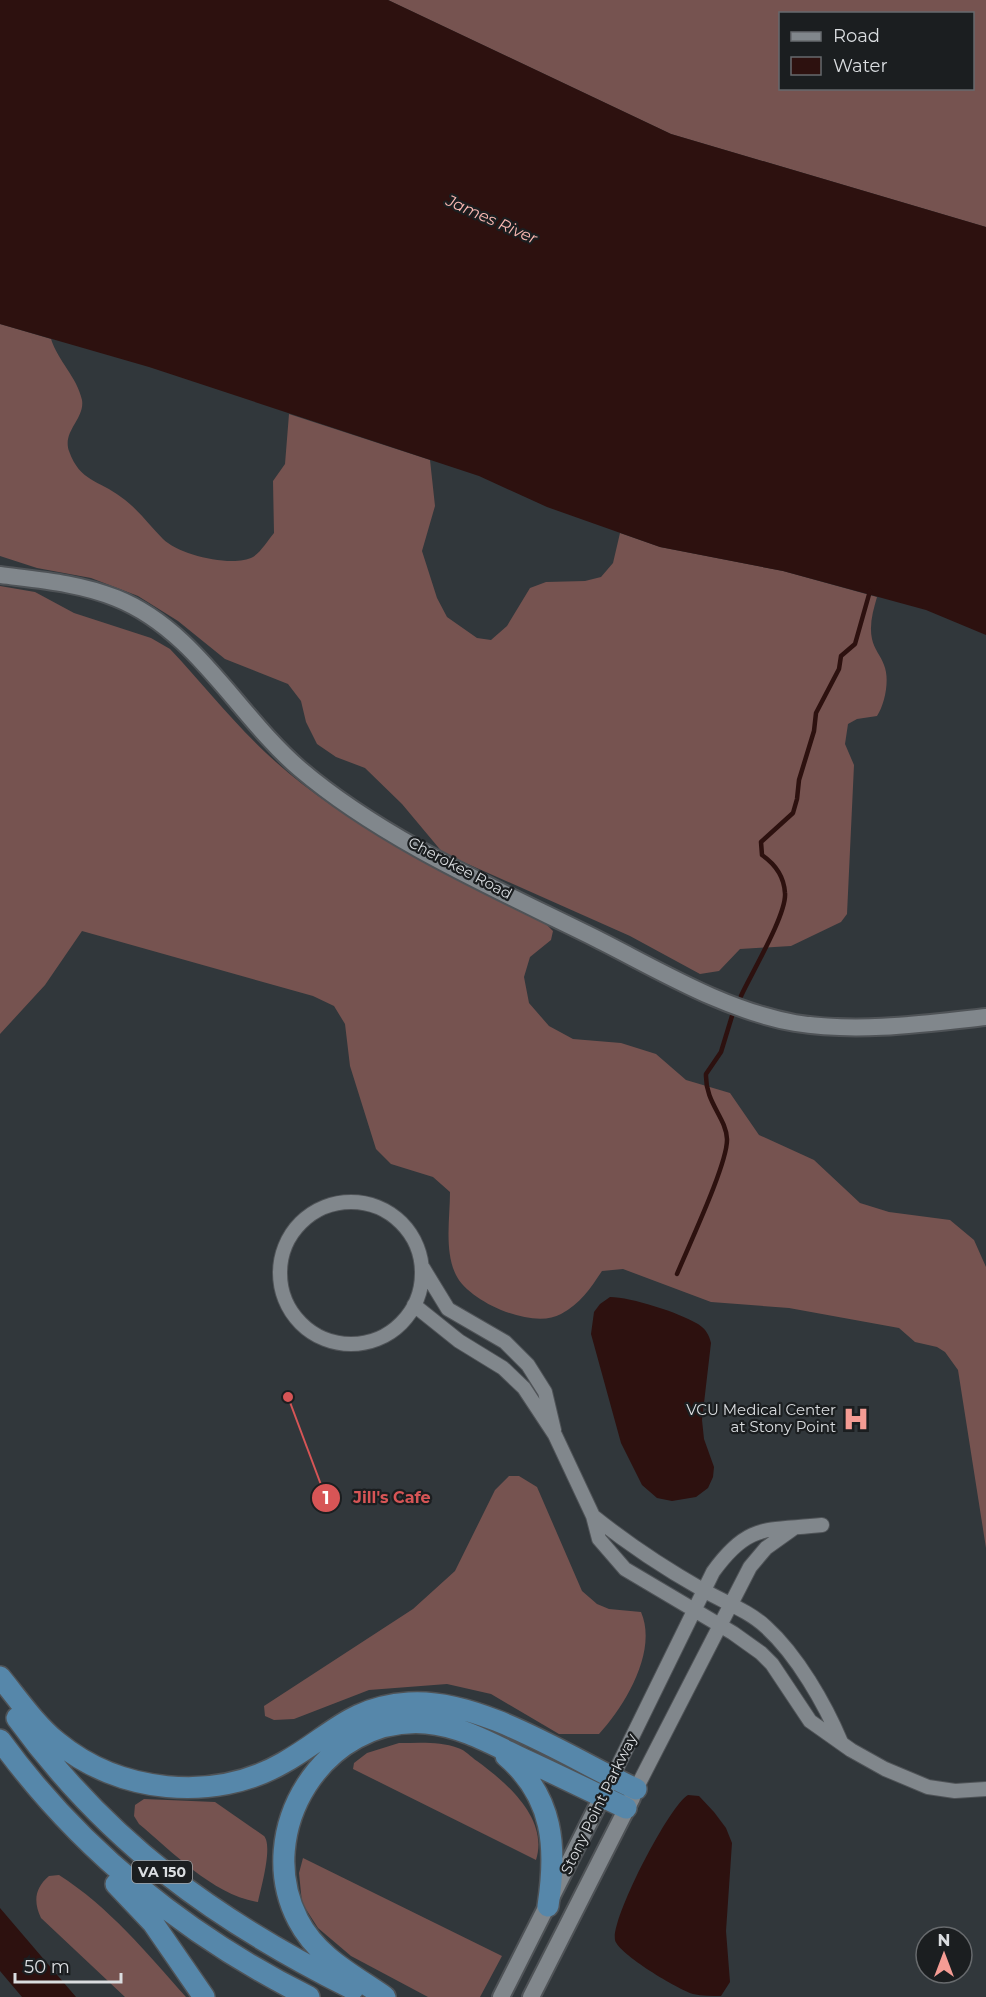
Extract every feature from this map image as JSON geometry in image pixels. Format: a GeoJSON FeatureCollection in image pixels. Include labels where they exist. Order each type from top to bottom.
{"type":"FeatureCollection","features":[{"type":"Feature","properties":{"kind":"highway"},"geometry":{"type":"LineString","coordinates":[[0,1677],[35,1720],[63,1747],[99,1767],[149,1784],[199,1788],[250,1777],[284,1763],[345,1721],[373,1709],[410,1703],[452,1706],[475,1713],[607,1787],[626,1808]]}},
{"type":"Feature","properties":{"kind":"highway","name":"VA 150"},"geometry":{"type":"LineString","coordinates":[[0,1694],[60,1774],[113,1829],[159,1869],[213,1910],[256,1938],[369,1997]]}},
{"type":"Feature","properties":{"kind":"highway"},"geometry":{"type":"LineString","coordinates":[[385,1997],[331,1961],[308,1936],[296,1916],[285,1881],[286,1834],[295,1803],[303,1787],[326,1760],[363,1735],[385,1728],[408,1724],[444,1726],[607,1787],[636,1789]]}},
{"type":"Feature","properties":{"kind":"highway","name":"VA 150"},"geometry":{"type":"LineString","coordinates":[[0,1740],[42,1793],[96,1849],[161,1905],[239,1959],[309,1997]]}},
{"type":"Feature","properties":{"kind":"highway"},"geometry":{"type":"LineString","coordinates":[[492,1744],[525,1774],[546,1814],[551,1831],[554,1868],[548,1906]]}},
{"type":"Feature","properties":{"kind":"highway"},"geometry":{"type":"LineString","coordinates":[[42,1793],[98,1867],[153,1923],[204,1997]]}},
{"type":"Feature","properties":{"kind":"street","name":"Cherokee Road"},"geometry":{"type":"LineString","coordinates":[[0,575],[82,587],[134,606],[165,627],[190,649],[280,751],[345,802],[491,886],[715,997],[776,1018],[818,1025],[882,1026],[986,1017]]}},
{"type":"Feature","properties":{"kind":"street"},"geometry":{"type":"LineString","coordinates":[[355,1202],[378,1207],[397,1219],[412,1236],[421,1265],[422,1281],[414,1305],[394,1330],[378,1339],[352,1344],[326,1340],[310,1332],[297,1321],[287,1306],[281,1289],[279,1272],[283,1249],[294,1229],[311,1213],[332,1204],[355,1202]]}},
{"type":"Feature","properties":{"kind":"street"},"geometry":{"type":"LineString","coordinates":[[421,1265],[448,1310],[505,1342],[528,1365],[545,1392],[555,1435]]}},
{"type":"Feature","properties":{"kind":"street"},"geometry":{"type":"LineString","coordinates":[[414,1305],[459,1341],[514,1377],[555,1435],[593,1516],[599,1539],[625,1569],[719,1624],[761,1653],[772,1664],[810,1721],[885,1769],[917,1783],[955,1791],[986,1789]]}},
{"type":"Feature","properties":{"kind":"street"},"geometry":{"type":"LineString","coordinates":[[593,1516],[626,1543],[765,1626],[778,1638],[829,1713],[841,1742]]}},
{"type":"Feature","properties":{"kind":"street","name":"Stony Point Parkway"},"geometry":{"type":"LineString","coordinates":[[501,1997],[713,1572],[738,1543],[767,1528],[822,1525]]}},
{"type":"Feature","properties":{"kind":"street","name":"Stony Point Parkway"},"geometry":{"type":"LineString","coordinates":[[531,1997],[729,1605],[757,1557],[794,1528]]}},
{"type":"Feature","properties":{"kind":"shaded area"},"geometry":{"type":"Polygon","coordinates":[[[388,0],[986,0],[986,227],[671,134],[388,0]]]}},
{"type":"Feature","properties":{"kind":"shaded area"},"geometry":{"type":"Polygon","coordinates":[[[0,324],[51,339],[76,384],[82,400],[80,413],[68,437],[68,444],[73,461],[84,475],[113,491],[127,502],[171,545],[193,555],[220,560],[244,560],[256,555],[274,533],[273,481],[285,464],[289,414],[430,460],[435,506],[422,551],[437,598],[447,617],[477,638],[491,640],[507,626],[530,588],[546,582],[585,581],[601,577],[613,563],[620,533],[660,547],[783,571],[877,597],[871,634],[886,671],[887,684],[877,716],[857,719],[848,724],[845,744],[854,765],[847,914],[841,922],[791,946],[740,949],[719,971],[700,974],[630,936],[443,853],[402,804],[365,768],[336,757],[317,744],[306,722],[301,701],[288,684],[225,659],[178,621],[138,596],[91,578],[37,568],[0,556],[0,324]]]}},
{"type":"Feature","properties":{"kind":"shaded area"},"geometry":{"type":"Polygon","coordinates":[[[0,586],[35,592],[74,613],[151,638],[170,649],[253,741],[297,780],[330,804],[400,848],[546,924],[553,931],[551,940],[530,957],[524,977],[529,1003],[549,1026],[573,1039],[621,1043],[656,1054],[686,1080],[730,1093],[759,1135],[814,1160],[860,1203],[889,1212],[950,1220],[974,1240],[986,1267],[986,1548],[958,1370],[945,1352],[937,1347],[915,1342],[899,1328],[789,1308],[711,1302],[623,1269],[602,1271],[574,1306],[549,1318],[519,1316],[503,1311],[474,1295],[463,1285],[452,1266],[449,1245],[450,1192],[433,1177],[391,1164],[376,1149],[350,1066],[345,1024],[334,1006],[313,996],[82,931],[45,985],[0,1034],[0,586]]]}},
{"type":"Feature","properties":{"kind":"shaded area"},"geometry":{"type":"Polygon","coordinates":[[[509,1476],[519,1476],[537,1487],[582,1591],[597,1604],[609,1609],[641,1612],[645,1627],[642,1660],[619,1709],[599,1734],[559,1734],[491,1694],[447,1684],[369,1690],[294,1719],[274,1720],[265,1716],[264,1706],[413,1609],[455,1571],[495,1490],[509,1476]]]}},
{"type":"Feature","properties":{"kind":"shaded area"},"geometry":{"type":"Polygon","coordinates":[[[399,1743],[436,1743],[458,1748],[501,1780],[523,1803],[531,1816],[538,1845],[536,1860],[353,1769],[354,1763],[367,1753],[399,1743]]]}},
{"type":"Feature","properties":{"kind":"shaded area"},"geometry":{"type":"Polygon","coordinates":[[[144,1799],[215,1802],[264,1836],[267,1858],[258,1902],[241,1898],[210,1882],[139,1824],[134,1816],[135,1805],[144,1799]]]}},
{"type":"Feature","properties":{"kind":"shaded area"},"geometry":{"type":"Polygon","coordinates":[[[303,1858],[502,1956],[480,1997],[428,1997],[351,1956],[318,1928],[302,1903],[299,1873],[303,1858]]]}},
{"type":"Feature","properties":{"kind":"shaded area"},"geometry":{"type":"Polygon","coordinates":[[[59,1875],[111,1916],[186,1997],[125,1997],[41,1918],[36,1900],[38,1890],[49,1876],[59,1875]]]}},
{"type":"Feature","properties":{"kind":"water","name":"James River"},"geometry":{"type":"Polygon","coordinates":[[[0,0],[388,0],[671,134],[986,227],[986,635],[926,610],[783,571],[660,547],[547,507],[479,476],[149,367],[0,324],[0,0]]]}},
{"type":"Feature","properties":{"kind":"water"},"geometry":{"type":"Polygon","coordinates":[[[610,1297],[655,1306],[680,1315],[701,1326],[709,1337],[711,1343],[702,1420],[704,1439],[714,1467],[708,1488],[696,1497],[672,1501],[657,1498],[642,1485],[621,1443],[591,1334],[594,1312],[610,1297]]]}},
{"type":"Feature","properties":{"kind":"water"},"geometry":{"type":"Polygon","coordinates":[[[688,1795],[699,1796],[714,1812],[726,1828],[732,1843],[726,1931],[730,1982],[721,1996],[693,1994],[675,1986],[626,1954],[615,1940],[622,1910],[643,1863],[668,1819],[688,1795]]]}},
{"type":"Feature","properties":{"kind":"water"},"geometry":{"type":"Polygon","coordinates":[[[0,1908],[76,1997],[22,1997],[0,1971],[0,1908]]]}},
{"type":"Feature","properties":{"kind":"waterway"},"geometry":{"type":"LineString","coordinates":[[741,996],[775,929],[784,903],[783,881],[775,866],[762,855],[761,842],[793,813],[799,780],[814,731],[816,713],[839,669],[841,656],[855,644],[870,591]]}},
{"type":"Feature","properties":{"kind":"waterway"},"geometry":{"type":"LineString","coordinates":[[677,1274],[715,1185],[726,1151],[726,1131],[712,1102],[706,1074],[721,1052],[732,1016]]}},
{"type":"Feature","properties":{"kind":"place","name":"Jill's Cafe"},"geometry":{"type":"Point","coordinates":[288,1397]}},
{"type":"Feature","properties":{"kind":"place","name":"VCU Medical Center at Stony Point"},"geometry":{"type":"Point","coordinates":[856,1419]}}]}
